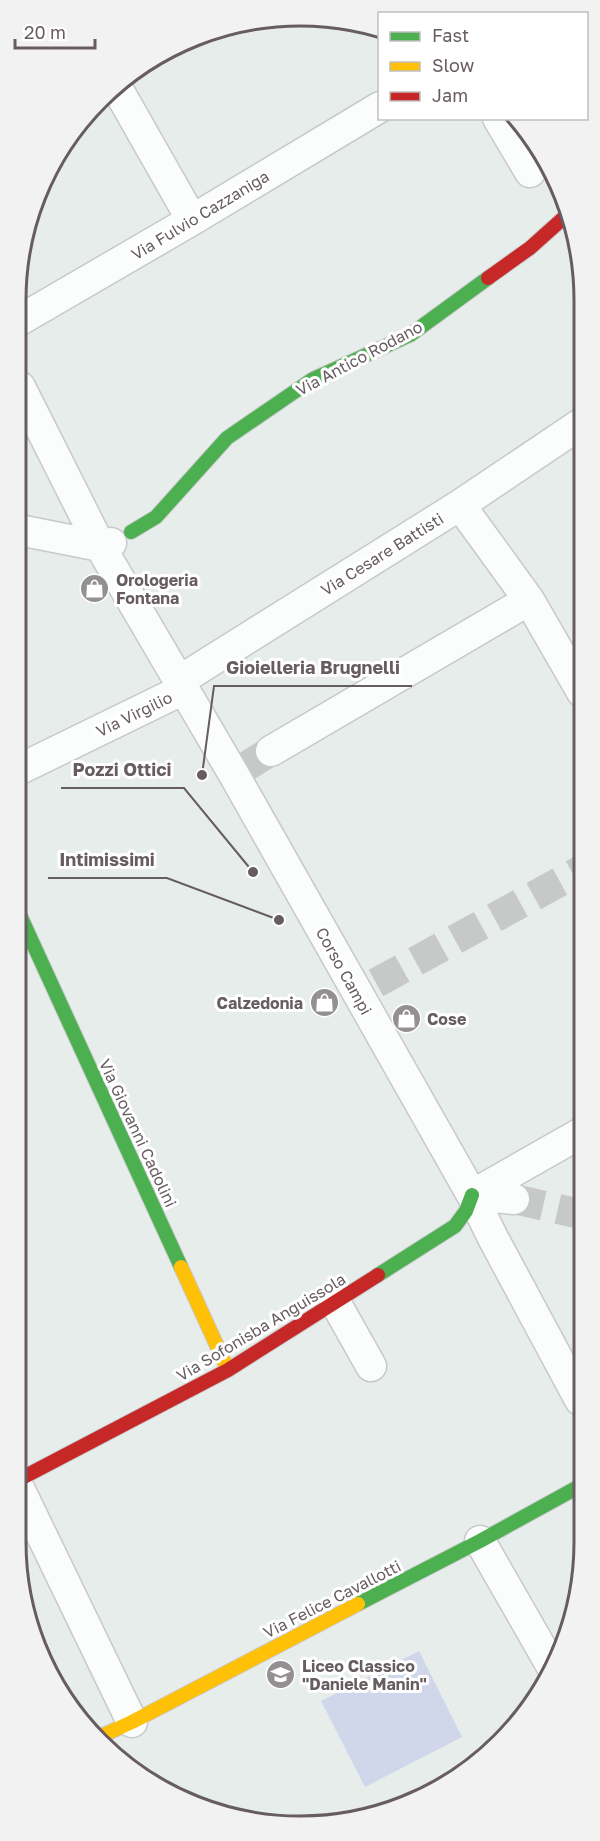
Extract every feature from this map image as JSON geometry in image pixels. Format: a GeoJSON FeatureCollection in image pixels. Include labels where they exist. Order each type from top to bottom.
{"type":"FeatureCollection","features":[{"type":"Feature","properties":{"kind":"street"},"geometry":{"type":"LineString","coordinates":[[120,93],[192,220]]}},
{"type":"Feature","properties":{"kind":"street","name":"Via Fulvio Cazzaniga"},"geometry":{"type":"LineString","coordinates":[[25,317],[378,109]]}},
{"type":"Feature","properties":{"kind":"street"},"geometry":{"type":"LineString","coordinates":[[499,120],[530,172]]}},
{"type":"Feature","properties":{"kind":"street","name":"Via Antico Rodano"},"geometry":{"type":"LineString","coordinates":[[114,540],[156,517],[227,438],[313,379],[410,334],[530,248],[562,219]]}},
{"type":"Feature","properties":{"kind":"street","name":"Corso Campi"},"geometry":{"type":"LineString","coordinates":[[25,395],[114,540],[182,685],[250,763],[574,1389]]}},
{"type":"Feature","properties":{"kind":"street","name":"Via Cesare Battisti"},"geometry":{"type":"LineString","coordinates":[[182,685],[227,652],[460,505],[574,428]]}},
{"type":"Feature","properties":{"kind":"street"},"geometry":{"type":"LineString","coordinates":[[460,505],[529,600],[574,678]]}},
{"type":"Feature","properties":{"kind":"street"},"geometry":{"type":"LineString","coordinates":[[25,531],[114,540]]}},
{"type":"Feature","properties":{"kind":"street"},"geometry":{"type":"LineString","coordinates":[[250,763],[529,600]]}},
{"type":"Feature","properties":{"kind":"street","name":"Via Virgilio"},"geometry":{"type":"LineString","coordinates":[[25,767],[138,713],[182,685]]}},
{"type":"Feature","properties":{"kind":"street","name":"Via Giovanni Cadolini"},"geometry":{"type":"LineString","coordinates":[[25,926],[228,1370]]}},
{"type":"Feature","properties":{"kind":"street"},"geometry":{"type":"LineString","coordinates":[[472,1195],[574,1136]]}},
{"type":"Feature","properties":{"kind":"street"},"geometry":{"type":"LineString","coordinates":[[472,1195],[514,1199]]}},
{"type":"Feature","properties":{"kind":"street","name":"Via Sofonisba Anguissola"},"geometry":{"type":"LineString","coordinates":[[25,1475],[228,1370],[455,1226],[466,1211],[472,1195]]}},
{"type":"Feature","properties":{"kind":"street"},"geometry":{"type":"LineString","coordinates":[[335,1302],[371,1366]]}},
{"type":"Feature","properties":{"kind":"street","name":"Via Felice Cavallotti"},"geometry":{"type":"LineString","coordinates":[[106,1734],[480,1541],[574,1489]]}},
{"type":"Feature","properties":{"kind":"street"},"geometry":{"type":"LineString","coordinates":[[25,1499],[132,1722]]}},
{"type":"Feature","properties":{"kind":"street"},"geometry":{"type":"LineString","coordinates":[[480,1541],[548,1659]]}},
{"type":"Feature","properties":{"kind":"shaded area"},"geometry":{"type":"Polygon","coordinates":[[[419,1651],[462,1737],[365,1787],[321,1701],[419,1651]]]}},
{"type":"Feature","properties":{"kind":"tunnel"},"geometry":{"type":"LineString","coordinates":[[247,766],[271,751]]}},
{"type":"Feature","properties":{"kind":"tunnel"},"geometry":{"type":"LineString","coordinates":[[376,983],[574,874]]}},
{"type":"Feature","properties":{"kind":"tunnel"},"geometry":{"type":"LineString","coordinates":[[514,1199],[574,1213]]}},
{"type":"Feature","properties":{"kind":"traffic: fast"},"geometry":{"type":"LineString","coordinates":[[131,532],[156,517],[227,438],[313,379],[410,335],[488,278]]}},
{"type":"Feature","properties":{"kind":"traffic: fast"},"geometry":{"type":"LineString","coordinates":[[25,926],[181,1267]]}},
{"type":"Feature","properties":{"kind":"traffic: fast"},"geometry":{"type":"LineString","coordinates":[[378,1275],[455,1226],[466,1211],[472,1195]]}},
{"type":"Feature","properties":{"kind":"traffic: fast"},"geometry":{"type":"LineString","coordinates":[[358,1604],[574,1489]]}},
{"type":"Feature","properties":{"kind":"traffic: slow"},"geometry":{"type":"LineString","coordinates":[[181,1267],[228,1370]]}},
{"type":"Feature","properties":{"kind":"traffic: slow"},"geometry":{"type":"LineString","coordinates":[[105,1734],[358,1604]]}},
{"type":"Feature","properties":{"kind":"traffic: jam"},"geometry":{"type":"LineString","coordinates":[[488,278],[530,248],[562,219]]}},
{"type":"Feature","properties":{"kind":"traffic: jam"},"geometry":{"type":"LineString","coordinates":[[25,1476],[228,1370],[378,1275]]}},
{"type":"Feature","properties":{"kind":"place","name":"Orologeria Fontana"},"geometry":{"type":"Point","coordinates":[95,589]}},
{"type":"Feature","properties":{"kind":"place","name":"Gioielleria Brugnelli"},"geometry":{"type":"Point","coordinates":[202,775]}},
{"type":"Feature","properties":{"kind":"place","name":"Pozzi Ottici"},"geometry":{"type":"Point","coordinates":[253,872]}},
{"type":"Feature","properties":{"kind":"place","name":"Intimissimi"},"geometry":{"type":"Point","coordinates":[279,920]}},
{"type":"Feature","properties":{"kind":"place","name":"Calzedonia"},"geometry":{"type":"Point","coordinates":[324,1003]}},
{"type":"Feature","properties":{"kind":"place","name":"Cose"},"geometry":{"type":"Point","coordinates":[406,1019]}},
{"type":"Feature","properties":{"kind":"place","name":"Liceo Classico \"Daniele Manin\""},"geometry":{"type":"Point","coordinates":[281,1675]}}]}
